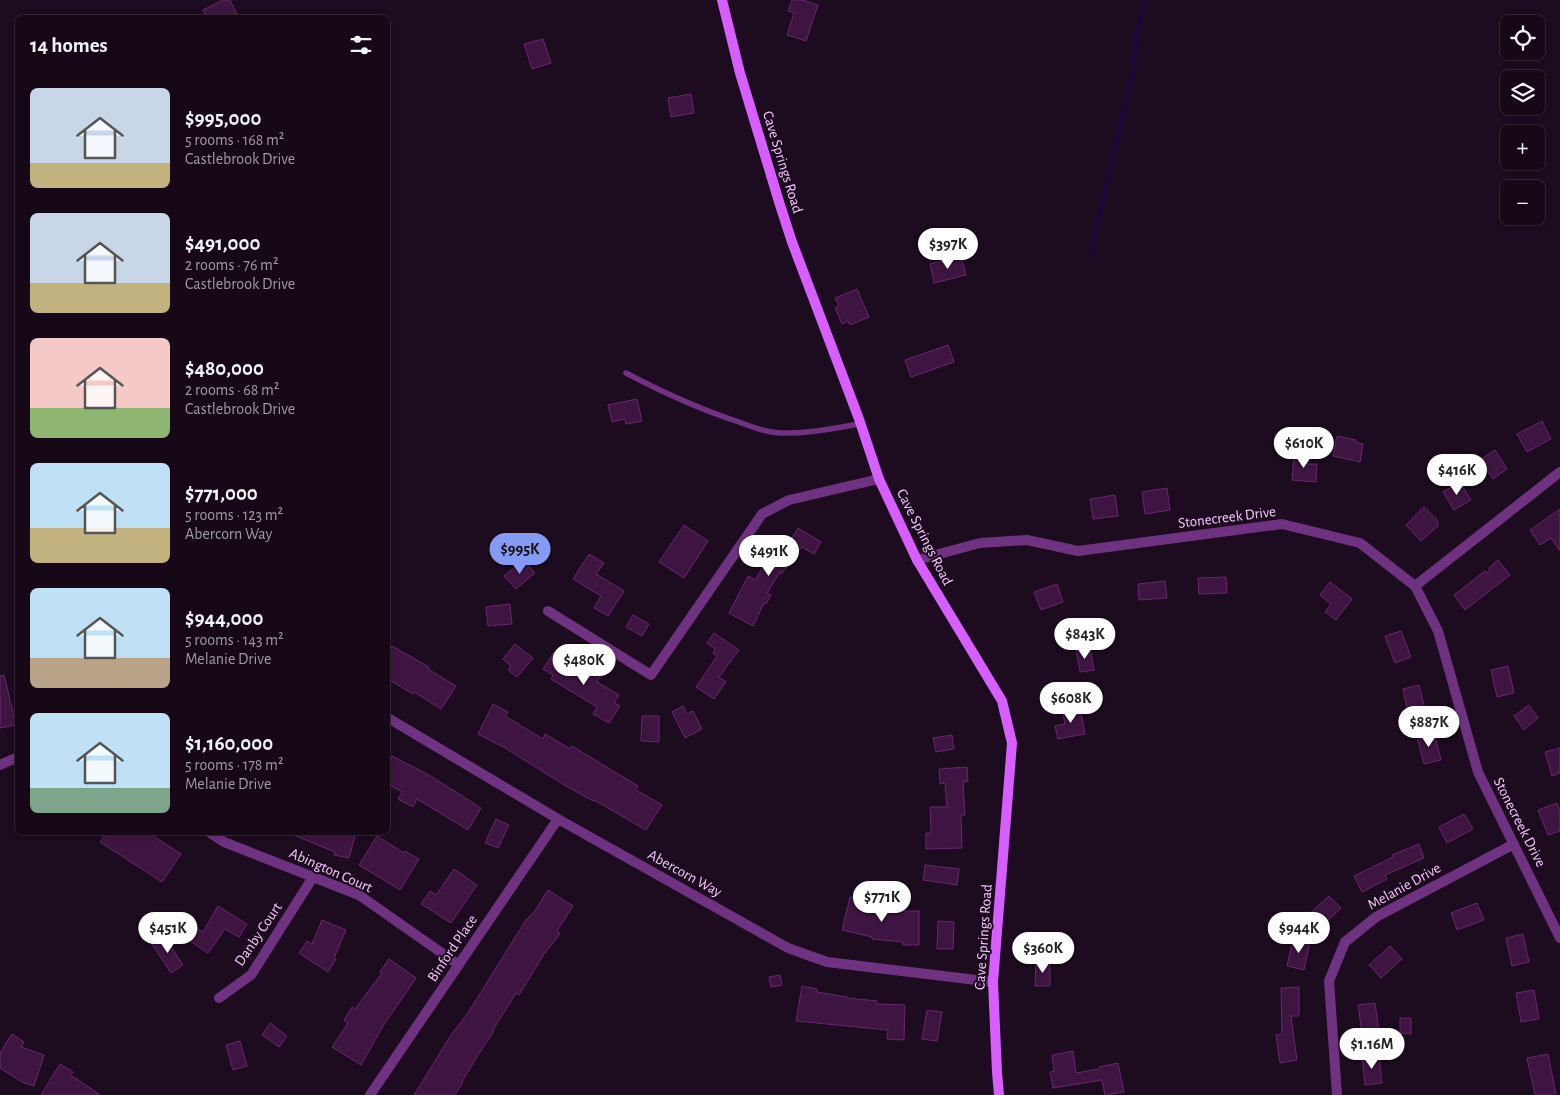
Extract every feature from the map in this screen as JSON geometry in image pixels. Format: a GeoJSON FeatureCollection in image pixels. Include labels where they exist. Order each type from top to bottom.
{"type":"FeatureCollection","features":[{"type":"Feature","properties":{"kind":"street","name":"Cave Springs Road"},"geometry":{"type":"LineString","coordinates":[[722,0],[740,73],[792,242],[879,479],[917,560],[1002,701],[1012,744],[993,982],[996,1072],[999,1095]]}},
{"type":"Feature","properties":{"kind":"street"},"geometry":{"type":"LineString","coordinates":[[1415,586],[1560,472]]}},
{"type":"Feature","properties":{"kind":"street"},"geometry":{"type":"LineString","coordinates":[[548,611],[651,675],[762,514],[789,500],[879,479]]}},
{"type":"Feature","properties":{"kind":"street","name":"Stonecreek Drive"},"geometry":{"type":"LineString","coordinates":[[917,560],[980,543],[1027,540],[1078,551],[1282,524],[1360,543],[1415,586],[1438,631],[1478,772],[1560,938]]}},
{"type":"Feature","properties":{"kind":"street","name":"Abercorn Way"},"geometry":{"type":"LineString","coordinates":[[390,719],[558,819],[788,948],[827,962],[993,982]]}},
{"type":"Feature","properties":{"kind":"street"},"geometry":{"type":"LineString","coordinates":[[0,765],[15,758]]}},
{"type":"Feature","properties":{"kind":"street","name":"Binford Place"},"geometry":{"type":"LineString","coordinates":[[370,1095],[558,819]]}},
{"type":"Feature","properties":{"kind":"street","name":"Abington Court"},"geometry":{"type":"LineString","coordinates":[[214,835],[224,842],[360,895],[458,965]]}},
{"type":"Feature","properties":{"kind":"street","name":"Melanie Drive"},"geometry":{"type":"LineString","coordinates":[[1337,1095],[1329,981],[1344,942],[1376,917],[1514,844]]}},
{"type":"Feature","properties":{"kind":"street","name":"Danby Court"},"geometry":{"type":"LineString","coordinates":[[219,998],[251,975],[313,877]]}},
{"type":"Feature","properties":{"kind":"lane"},"geometry":{"type":"LineString","coordinates":[[626,373],[713,414],[757,429],[779,433],[807,432],[860,424]]}},
{"type":"Feature","properties":{"kind":"building"},"geometry":{"type":"Polygon","coordinates":[[[223,0],[230,0],[238,15],[206,15],[203,10],[223,0]]]}},
{"type":"Feature","properties":{"kind":"building"},"geometry":{"type":"Polygon","coordinates":[[[792,0],[802,0],[818,5],[806,41],[787,35],[794,13],[788,11],[792,0]]]}},
{"type":"Feature","properties":{"kind":"building"},"geometry":{"type":"Polygon","coordinates":[[[543,39],[551,63],[532,69],[524,44],[543,39]]]}},
{"type":"Feature","properties":{"kind":"building"},"geometry":{"type":"Polygon","coordinates":[[[691,94],[694,113],[671,117],[668,98],[691,94]]]}},
{"type":"Feature","properties":{"kind":"building"},"geometry":{"type":"Polygon","coordinates":[[[961,256],[966,275],[934,283],[930,264],[961,256]]]}},
{"type":"Feature","properties":{"kind":"building"},"geometry":{"type":"Polygon","coordinates":[[[857,289],[869,317],[850,325],[848,321],[842,324],[835,308],[839,306],[835,298],[857,289]]]}},
{"type":"Feature","properties":{"kind":"building"},"geometry":{"type":"Polygon","coordinates":[[[948,345],[954,362],[911,377],[905,360],[948,345]]]}},
{"type":"Feature","properties":{"kind":"building"},"geometry":{"type":"Polygon","coordinates":[[[637,399],[642,421],[626,424],[625,419],[612,422],[608,405],[637,399]]]}},
{"type":"Feature","properties":{"kind":"building"},"geometry":{"type":"Polygon","coordinates":[[[1542,421],[1551,439],[1527,452],[1517,434],[1542,421]]]}},
{"type":"Feature","properties":{"kind":"building"},"geometry":{"type":"Polygon","coordinates":[[[1337,436],[1356,440],[1355,442],[1363,444],[1360,462],[1333,456],[1337,436]]]}},
{"type":"Feature","properties":{"kind":"building"},"geometry":{"type":"Polygon","coordinates":[[[1495,450],[1507,469],[1493,479],[1480,460],[1495,450]]]}},
{"type":"Feature","properties":{"kind":"building"},"geometry":{"type":"Polygon","coordinates":[[[1294,454],[1307,455],[1307,464],[1317,464],[1316,482],[1292,480],[1294,454]]]}},
{"type":"Feature","properties":{"kind":"building"},"geometry":{"type":"Polygon","coordinates":[[[1460,482],[1471,500],[1454,510],[1443,492],[1460,482]]]}},
{"type":"Feature","properties":{"kind":"building"},"geometry":{"type":"Polygon","coordinates":[[[1167,488],[1170,510],[1145,514],[1142,492],[1167,488]]]}},
{"type":"Feature","properties":{"kind":"building"},"geometry":{"type":"Polygon","coordinates":[[[1115,495],[1118,516],[1093,519],[1090,499],[1115,495]]]}},
{"type":"Feature","properties":{"kind":"building"},"geometry":{"type":"Polygon","coordinates":[[[1424,507],[1438,521],[1438,526],[1421,541],[1406,525],[1424,507]]]}},
{"type":"Feature","properties":{"kind":"building"},"geometry":{"type":"Polygon","coordinates":[[[1560,509],[1560,551],[1551,538],[1540,545],[1530,530],[1560,509]]]}},
{"type":"Feature","properties":{"kind":"building"},"geometry":{"type":"Polygon","coordinates":[[[684,525],[708,541],[684,578],[659,562],[684,525]]]}},
{"type":"Feature","properties":{"kind":"building"},"geometry":{"type":"Polygon","coordinates":[[[798,528],[821,542],[814,554],[802,547],[782,573],[780,572],[767,593],[771,595],[766,604],[764,603],[753,626],[729,613],[748,576],[755,580],[766,562],[762,558],[772,544],[784,552],[798,528]]]}},
{"type":"Feature","properties":{"kind":"building"},"geometry":{"type":"Polygon","coordinates":[[[589,554],[604,563],[596,574],[624,591],[608,616],[594,608],[601,596],[573,579],[589,554]]]}},
{"type":"Feature","properties":{"kind":"building"},"geometry":{"type":"Polygon","coordinates":[[[524,560],[535,573],[516,589],[504,576],[524,560]]]}},
{"type":"Feature","properties":{"kind":"building"},"geometry":{"type":"Polygon","coordinates":[[[1498,560],[1510,575],[1465,610],[1454,595],[1485,571],[1487,573],[1490,571],[1489,568],[1498,560]]]}},
{"type":"Feature","properties":{"kind":"building"},"geometry":{"type":"Polygon","coordinates":[[[1226,577],[1227,593],[1199,594],[1198,578],[1226,577]]]}},
{"type":"Feature","properties":{"kind":"building"},"geometry":{"type":"Polygon","coordinates":[[[1165,581],[1167,598],[1139,600],[1138,584],[1165,581]]]}},
{"type":"Feature","properties":{"kind":"building"},"geometry":{"type":"Polygon","coordinates":[[[1330,582],[1352,599],[1336,620],[1325,612],[1331,604],[1320,595],[1330,582]]]}},
{"type":"Feature","properties":{"kind":"building"},"geometry":{"type":"Polygon","coordinates":[[[1057,584],[1063,602],[1041,610],[1034,592],[1057,584]]]}},
{"type":"Feature","properties":{"kind":"building"},"geometry":{"type":"Polygon","coordinates":[[[510,604],[512,624],[488,626],[486,607],[510,604]]]}},
{"type":"Feature","properties":{"kind":"building"},"geometry":{"type":"Polygon","coordinates":[[[633,615],[649,624],[642,636],[626,627],[633,615]]]}},
{"type":"Feature","properties":{"kind":"building"},"geometry":{"type":"Polygon","coordinates":[[[1401,631],[1411,657],[1395,663],[1385,636],[1401,631]]]}},
{"type":"Feature","properties":{"kind":"building"},"geometry":{"type":"Polygon","coordinates":[[[714,633],[739,650],[719,677],[726,682],[714,699],[696,687],[717,656],[713,653],[715,649],[707,643],[714,633]]]}},
{"type":"Feature","properties":{"kind":"building"},"geometry":{"type":"Polygon","coordinates":[[[515,644],[533,658],[517,677],[508,670],[511,666],[503,659],[515,644]]]}},
{"type":"Feature","properties":{"kind":"building"},"geometry":{"type":"Polygon","coordinates":[[[392,646],[429,667],[428,669],[456,686],[441,709],[414,692],[413,694],[390,680],[390,650],[392,646]]]}},
{"type":"Feature","properties":{"kind":"building"},"geometry":{"type":"Polygon","coordinates":[[[1090,647],[1094,670],[1080,672],[1076,649],[1090,647]]]}},
{"type":"Feature","properties":{"kind":"building"},"geometry":{"type":"Polygon","coordinates":[[[554,652],[584,670],[586,668],[600,676],[597,682],[619,695],[614,703],[620,706],[609,723],[593,714],[597,707],[551,679],[553,675],[543,669],[554,652]]]}},
{"type":"Feature","properties":{"kind":"building"},"geometry":{"type":"Polygon","coordinates":[[[1508,666],[1514,693],[1497,697],[1491,670],[1508,666]]]}},
{"type":"Feature","properties":{"kind":"building"},"geometry":{"type":"Polygon","coordinates":[[[4,675],[15,725],[0,728],[0,676],[4,675]]]}},
{"type":"Feature","properties":{"kind":"building"},"geometry":{"type":"Polygon","coordinates":[[[1419,685],[1426,713],[1409,717],[1403,689],[1419,685]]]}},
{"type":"Feature","properties":{"kind":"building"},"geometry":{"type":"Polygon","coordinates":[[[493,704],[508,712],[505,716],[543,739],[545,734],[570,749],[572,746],[638,786],[636,790],[662,805],[646,830],[478,734],[493,704]]]}},
{"type":"Feature","properties":{"kind":"building"},"geometry":{"type":"Polygon","coordinates":[[[1529,705],[1538,718],[1524,730],[1514,716],[1529,705]]]}},
{"type":"Feature","properties":{"kind":"building"},"geometry":{"type":"Polygon","coordinates":[[[683,706],[687,714],[693,711],[702,729],[685,738],[672,712],[683,706]]]}},
{"type":"Feature","properties":{"kind":"building"},"geometry":{"type":"Polygon","coordinates":[[[1080,706],[1085,734],[1058,739],[1055,726],[1065,724],[1062,709],[1080,706]]]}},
{"type":"Feature","properties":{"kind":"building"},"geometry":{"type":"Polygon","coordinates":[[[642,716],[659,716],[659,742],[641,741],[642,716]]]}},
{"type":"Feature","properties":{"kind":"building"},"geometry":{"type":"Polygon","coordinates":[[[1434,733],[1441,760],[1424,764],[1417,737],[1434,733]]]}},
{"type":"Feature","properties":{"kind":"building"},"geometry":{"type":"Polygon","coordinates":[[[952,735],[954,749],[936,752],[933,738],[952,735]]]}},
{"type":"Feature","properties":{"kind":"building"},"geometry":{"type":"Polygon","coordinates":[[[1560,748],[1560,773],[1552,776],[1545,752],[1560,748]]]}},
{"type":"Feature","properties":{"kind":"building"},"geometry":{"type":"Polygon","coordinates":[[[392,756],[429,775],[481,808],[468,830],[417,799],[413,807],[398,799],[402,792],[390,785],[390,760],[392,756]]]}},
{"type":"Feature","properties":{"kind":"building"},"geometry":{"type":"Polygon","coordinates":[[[967,767],[968,781],[963,782],[965,815],[961,815],[962,848],[926,849],[926,833],[931,833],[930,807],[947,807],[945,783],[940,784],[939,769],[967,767]]]}},
{"type":"Feature","properties":{"kind":"building"},"geometry":{"type":"Polygon","coordinates":[[[1557,803],[1560,812],[1560,831],[1548,835],[1538,810],[1557,803]]]}},
{"type":"Feature","properties":{"kind":"building"},"geometry":{"type":"Polygon","coordinates":[[[1464,814],[1473,829],[1447,843],[1439,827],[1464,814]]]}},
{"type":"Feature","properties":{"kind":"building"},"geometry":{"type":"Polygon","coordinates":[[[496,819],[509,825],[498,848],[485,843],[496,819]]]}},
{"type":"Feature","properties":{"kind":"building"},"geometry":{"type":"Polygon","coordinates":[[[105,835],[152,835],[181,854],[162,882],[100,842],[105,835]]]}},
{"type":"Feature","properties":{"kind":"building"},"geometry":{"type":"Polygon","coordinates":[[[293,835],[355,835],[349,858],[334,855],[335,852],[293,835]]]}},
{"type":"Feature","properties":{"kind":"building"},"geometry":{"type":"Polygon","coordinates":[[[377,836],[404,853],[405,851],[419,859],[400,890],[359,865],[377,836]]]}},
{"type":"Feature","properties":{"kind":"building"},"geometry":{"type":"Polygon","coordinates":[[[1419,844],[1424,858],[1385,875],[1387,879],[1362,892],[1354,876],[1393,857],[1392,855],[1419,844]]]}},
{"type":"Feature","properties":{"kind":"building"},"geometry":{"type":"Polygon","coordinates":[[[925,865],[959,869],[957,885],[923,880],[925,865]]]}},
{"type":"Feature","properties":{"kind":"building"},"geometry":{"type":"Polygon","coordinates":[[[454,869],[477,885],[451,923],[421,904],[430,891],[436,895],[454,869]]]}},
{"type":"Feature","properties":{"kind":"building"},"geometry":{"type":"Polygon","coordinates":[[[548,890],[573,906],[557,931],[560,934],[544,954],[519,995],[516,993],[455,1095],[414,1095],[524,923],[533,914],[548,890]]]}},
{"type":"Feature","properties":{"kind":"building"},"geometry":{"type":"Polygon","coordinates":[[[1329,896],[1341,908],[1320,928],[1308,915],[1329,896]]]}},
{"type":"Feature","properties":{"kind":"building"},"geometry":{"type":"Polygon","coordinates":[[[850,897],[866,901],[865,904],[891,907],[891,911],[919,911],[919,945],[903,945],[903,942],[872,939],[872,937],[842,930],[850,897]]]}},
{"type":"Feature","properties":{"kind":"building"},"geometry":{"type":"Polygon","coordinates":[[[1477,903],[1484,920],[1457,930],[1451,913],[1477,903]]]}},
{"type":"Feature","properties":{"kind":"building"},"geometry":{"type":"Polygon","coordinates":[[[218,906],[247,924],[239,937],[225,929],[208,953],[187,939],[195,927],[203,932],[218,906]]]}},
{"type":"Feature","properties":{"kind":"building"},"geometry":{"type":"Polygon","coordinates":[[[322,920],[346,930],[334,958],[336,959],[328,972],[299,953],[307,941],[312,944],[322,920]]]}},
{"type":"Feature","properties":{"kind":"building"},"geometry":{"type":"Polygon","coordinates":[[[938,921],[954,922],[953,949],[937,949],[938,921]]]}},
{"type":"Feature","properties":{"kind":"building"},"geometry":{"type":"Polygon","coordinates":[[[1523,934],[1529,962],[1512,966],[1506,938],[1523,934]]]}},
{"type":"Feature","properties":{"kind":"building"},"geometry":{"type":"Polygon","coordinates":[[[164,936],[183,965],[171,973],[152,944],[164,936]]]}},
{"type":"Feature","properties":{"kind":"building"},"geometry":{"type":"Polygon","coordinates":[[[1293,939],[1310,942],[1304,970],[1287,966],[1293,939]]]}},
{"type":"Feature","properties":{"kind":"building"},"geometry":{"type":"Polygon","coordinates":[[[1390,946],[1402,959],[1381,978],[1369,965],[1390,946]]]}},
{"type":"Feature","properties":{"kind":"building"},"geometry":{"type":"Polygon","coordinates":[[[389,959],[416,978],[383,1026],[361,1065],[332,1047],[348,1023],[344,1020],[352,1007],[355,1009],[382,973],[380,972],[389,959]]]}},
{"type":"Feature","properties":{"kind":"building"},"geometry":{"type":"Polygon","coordinates":[[[1036,962],[1050,962],[1050,986],[1035,986],[1036,962]]]}},
{"type":"Feature","properties":{"kind":"building"},"geometry":{"type":"Polygon","coordinates":[[[780,975],[782,985],[771,987],[769,977],[780,975]]]}},
{"type":"Feature","properties":{"kind":"building"},"geometry":{"type":"Polygon","coordinates":[[[802,986],[817,989],[817,992],[847,998],[877,1001],[877,1004],[905,1005],[904,1040],[887,1039],[888,1030],[796,1021],[802,986]]]}},
{"type":"Feature","properties":{"kind":"building"},"geometry":{"type":"Polygon","coordinates":[[[1299,987],[1299,1016],[1291,1016],[1297,1060],[1280,1063],[1276,1035],[1282,1034],[1281,988],[1299,987]]]}},
{"type":"Feature","properties":{"kind":"building"},"geometry":{"type":"Polygon","coordinates":[[[1534,990],[1539,1019],[1521,1022],[1516,993],[1534,990]]]}},
{"type":"Feature","properties":{"kind":"building"},"geometry":{"type":"Polygon","coordinates":[[[1375,1003],[1379,1031],[1362,1033],[1358,1005],[1375,1003]]]}},
{"type":"Feature","properties":{"kind":"building"},"geometry":{"type":"Polygon","coordinates":[[[927,1010],[942,1012],[937,1041],[922,1039],[927,1010]]]}},
{"type":"Feature","properties":{"kind":"building"},"geometry":{"type":"Polygon","coordinates":[[[1400,1018],[1411,1018],[1411,1034],[1400,1033],[1400,1018]]]}},
{"type":"Feature","properties":{"kind":"building"},"geometry":{"type":"Polygon","coordinates":[[[270,1023],[287,1036],[279,1047],[262,1035],[270,1023]]]}},
{"type":"Feature","properties":{"kind":"building"},"geometry":{"type":"Polygon","coordinates":[[[12,1034],[24,1042],[21,1047],[44,1055],[34,1086],[22,1082],[0,1068],[0,1053],[12,1034]]]}},
{"type":"Feature","properties":{"kind":"building"},"geometry":{"type":"Polygon","coordinates":[[[240,1041],[247,1066],[233,1070],[226,1045],[240,1041]]]}},
{"type":"Feature","properties":{"kind":"building"},"geometry":{"type":"Polygon","coordinates":[[[1073,1051],[1076,1073],[1118,1063],[1124,1092],[1105,1095],[1102,1080],[1053,1088],[1050,1072],[1054,1071],[1052,1055],[1073,1051]]]}},
{"type":"Feature","properties":{"kind":"building"},"geometry":{"type":"Polygon","coordinates":[[[1548,1054],[1556,1095],[1535,1095],[1527,1058],[1548,1054]]]}},
{"type":"Feature","properties":{"kind":"building"},"geometry":{"type":"Polygon","coordinates":[[[1379,1055],[1382,1083],[1365,1085],[1362,1056],[1379,1055]]]}},
{"type":"Feature","properties":{"kind":"building"},"geometry":{"type":"Polygon","coordinates":[[[60,1064],[73,1072],[71,1075],[100,1095],[41,1095],[60,1064]]]}},
{"type":"Feature","properties":{"kind":"waterway"},"geometry":{"type":"LineString","coordinates":[[1091,256],[1133,71],[1136,33],[1146,0]]}}]}
